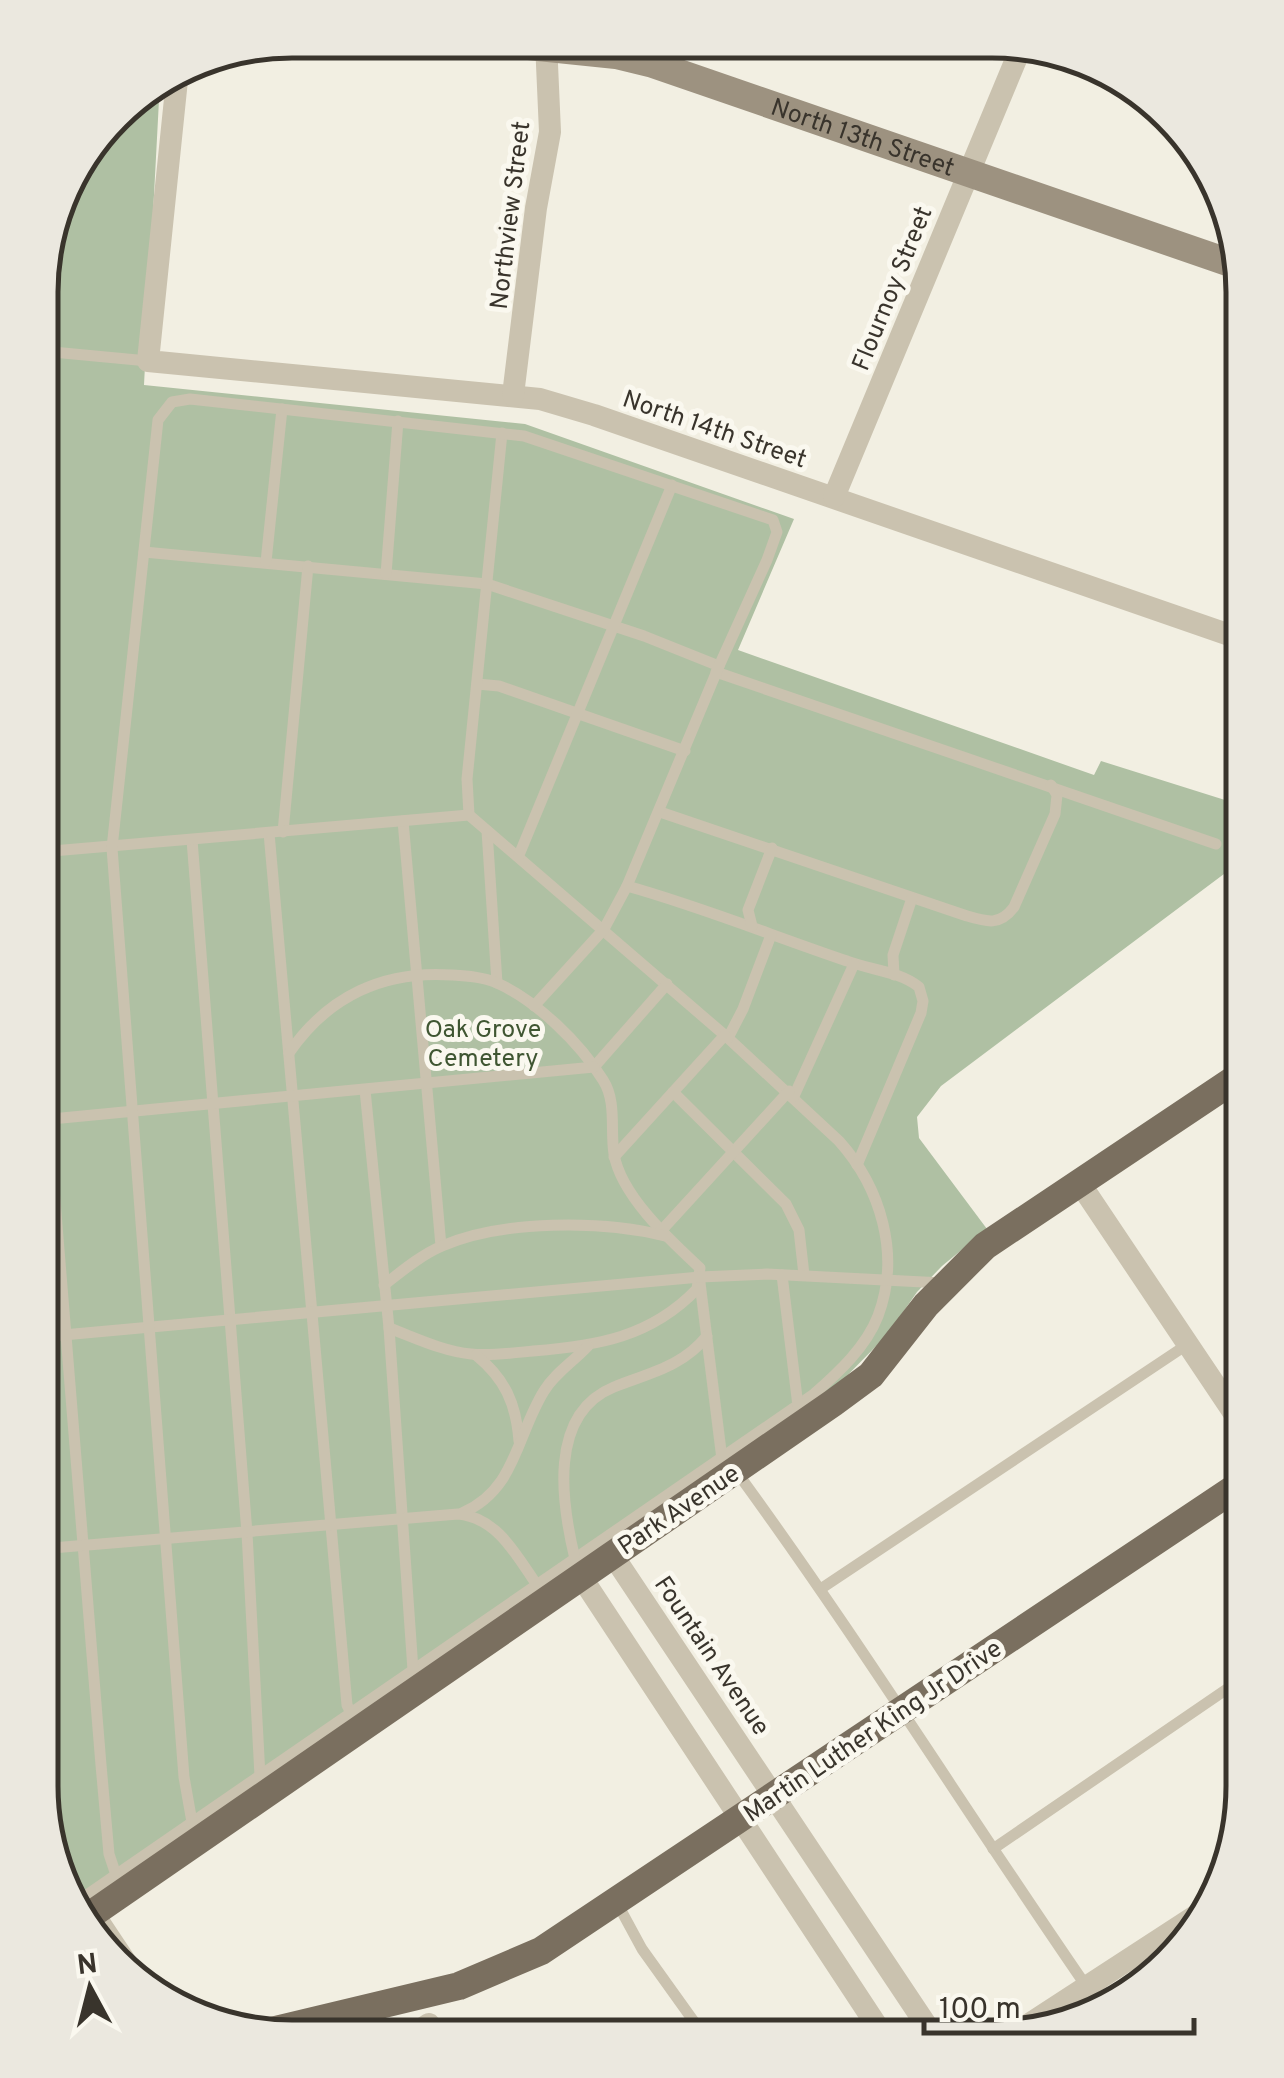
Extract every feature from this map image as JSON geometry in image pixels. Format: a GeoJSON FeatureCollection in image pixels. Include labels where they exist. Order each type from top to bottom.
{"type":"FeatureCollection","features":[{"type":"Feature","properties":{"kind":"main road","name":"North 13th Street"},"geometry":{"type":"LineString","coordinates":[[628,58],[1224,261]]}},
{"type":"Feature","properties":{"kind":"main road","name":"Park Avenue"},"geometry":{"type":"LineString","coordinates":[[91,1906],[578,1567],[612,1554],[729,1465],[871,1375],[946,1283],[985,1246],[1226,1085]]}},
{"type":"Feature","properties":{"kind":"main road","name":"Martin Luther King Jr Drive"},"geometry":{"type":"LineString","coordinates":[[320,2020],[416,1998],[498,1972],[541,1951],[1226,1494]]}},
{"type":"Feature","properties":{"kind":"street","name":"Northview Street"},"geometry":{"type":"LineString","coordinates":[[513,394],[536,208],[550,132],[547,58]]}},
{"type":"Feature","properties":{"kind":"street","name":"Flournoy Street"},"geometry":{"type":"LineString","coordinates":[[834,496],[1016,60]]}},
{"type":"Feature","properties":{"kind":"street"},"geometry":{"type":"LineString","coordinates":[[148,361],[176,88]]}},
{"type":"Feature","properties":{"kind":"street","name":"North 14th Street"},"geometry":{"type":"LineString","coordinates":[[148,361],[513,394],[594,415],[1226,634]]}},
{"type":"Feature","properties":{"kind":"street"},"geometry":{"type":"LineString","coordinates":[[1079,1182],[1226,1401]]}},
{"type":"Feature","properties":{"kind":"street","name":"Fountain Avenue"},"geometry":{"type":"LineString","coordinates":[[612,1554],[922,2020]]}},
{"type":"Feature","properties":{"kind":"street"},"geometry":{"type":"LineString","coordinates":[[578,1567],[873,2020]]}},
{"type":"Feature","properties":{"kind":"street"},"geometry":{"type":"LineString","coordinates":[[1044,2014],[1180,1926]]}},
{"type":"Feature","properties":{"kind":"lane"},"geometry":{"type":"LineString","coordinates":[[58,352],[148,361]]}},
{"type":"Feature","properties":{"kind":"lane"},"geometry":{"type":"LineString","coordinates":[[192,1822],[186,1794],[112,848],[158,420],[172,402],[190,399],[502,433],[553,444],[773,520],[776,532],[768,560],[627,886],[604,929],[534,1006]]}},
{"type":"Feature","properties":{"kind":"lane"},"geometry":{"type":"LineString","coordinates":[[266,562],[282,409]]}},
{"type":"Feature","properties":{"kind":"lane"},"geometry":{"type":"LineString","coordinates":[[386,574],[398,421]]}},
{"type":"Feature","properties":{"kind":"lane"},"geometry":{"type":"LineString","coordinates":[[90,1905],[116,1875],[413,1670],[537,1586],[578,1567],[729,1465],[832,1378],[858,1349],[877,1317],[887,1279],[881,1212],[840,1141],[667,984],[469,815],[467,780],[502,433]]}},
{"type":"Feature","properties":{"kind":"lane"},"geometry":{"type":"LineString","coordinates":[[519,855],[672,486]]}},
{"type":"Feature","properties":{"kind":"lane"},"geometry":{"type":"LineString","coordinates":[[144,552],[487,584],[613,626],[718,670],[1216,844]]}},
{"type":"Feature","properties":{"kind":"lane"},"geometry":{"type":"LineString","coordinates":[[282,832],[308,566]]}},
{"type":"Feature","properties":{"kind":"lane"},"geometry":{"type":"LineString","coordinates":[[477,684],[499,686],[685,751]]}},
{"type":"Feature","properties":{"kind":"lane"},"geometry":{"type":"LineString","coordinates":[[660,812],[987,922],[1006,918],[1014,908],[1056,814],[1057,795],[1052,785]]}},
{"type":"Feature","properties":{"kind":"lane"},"geometry":{"type":"LineString","coordinates":[[58,851],[469,815]]}},
{"type":"Feature","properties":{"kind":"lane"},"geometry":{"type":"LineString","coordinates":[[403,821],[441,1246]]}},
{"type":"Feature","properties":{"kind":"lane"},"geometry":{"type":"LineString","coordinates":[[487,831],[497,983]]}},
{"type":"Feature","properties":{"kind":"lane"},"geometry":{"type":"LineString","coordinates":[[268,833],[347,1705],[351,1713]]}},
{"type":"Feature","properties":{"kind":"lane"},"geometry":{"type":"LineString","coordinates":[[192,840],[247,1533],[260,1776]]}},
{"type":"Feature","properties":{"kind":"lane"},"geometry":{"type":"LineString","coordinates":[[752,926],[748,910],[772,848]]}},
{"type":"Feature","properties":{"kind":"lane"},"geometry":{"type":"LineString","coordinates":[[627,886],[915,983],[922,992],[921,1013],[857,1165]]}},
{"type":"Feature","properties":{"kind":"lane"},"geometry":{"type":"LineString","coordinates":[[894,975],[893,955],[912,898]]}},
{"type":"Feature","properties":{"kind":"lane"},"geometry":{"type":"LineString","coordinates":[[614,1157],[726,1036],[743,1009],[770,935]]}},
{"type":"Feature","properties":{"kind":"lane"},"geometry":{"type":"LineString","coordinates":[[663,1234],[791,1094],[854,964]]}},
{"type":"Feature","properties":{"kind":"lane"},"geometry":{"type":"LineString","coordinates":[[290,1053],[331,1006],[386,979],[418,974],[468,976],[497,983],[534,1006],[594,1067],[610,1094],[614,1157],[620,1173],[663,1234],[700,1268],[729,1465],[822,1588],[1093,1997]]}},
{"type":"Feature","properties":{"kind":"lane"},"geometry":{"type":"LineString","coordinates":[[58,1119],[594,1067],[667,984]]}},
{"type":"Feature","properties":{"kind":"lane"},"geometry":{"type":"LineString","coordinates":[[364,1090],[389,1328],[413,1670]]}},
{"type":"Feature","properties":{"kind":"lane"},"geometry":{"type":"LineString","coordinates":[[673,1092],[790,1211],[799,1230],[804,1275]]}},
{"type":"Feature","properties":{"kind":"lane"},"geometry":{"type":"LineString","coordinates":[[384,1285],[441,1246],[486,1233],[556,1227],[663,1234]]}},
{"type":"Feature","properties":{"kind":"lane"},"geometry":{"type":"LineString","coordinates":[[58,1241],[109,1854],[116,1875]]}},
{"type":"Feature","properties":{"kind":"lane"},"geometry":{"type":"LineString","coordinates":[[58,1335],[386,1304],[782,1274],[946,1283]]}},
{"type":"Feature","properties":{"kind":"lane"},"geometry":{"type":"LineString","coordinates":[[782,1274],[798,1406]]}},
{"type":"Feature","properties":{"kind":"lane"},"geometry":{"type":"LineString","coordinates":[[389,1328],[476,1355],[588,1346],[624,1338],[664,1318],[681,1306],[700,1280]]}},
{"type":"Feature","properties":{"kind":"lane"},"geometry":{"type":"LineString","coordinates":[[578,1567],[563,1466],[579,1419],[600,1394],[680,1362],[707,1336]]}},
{"type":"Feature","properties":{"kind":"lane"},"geometry":{"type":"LineString","coordinates":[[822,1588],[1188,1344]]}},
{"type":"Feature","properties":{"kind":"lane"},"geometry":{"type":"LineString","coordinates":[[58,1547],[458,1514],[484,1502],[502,1484],[544,1390],[588,1346]]}},
{"type":"Feature","properties":{"kind":"lane"},"geometry":{"type":"LineString","coordinates":[[476,1355],[506,1387],[517,1416],[520,1446]]}},
{"type":"Feature","properties":{"kind":"lane"},"geometry":{"type":"LineString","coordinates":[[458,1514],[482,1520],[500,1533],[537,1586]]}},
{"type":"Feature","properties":{"kind":"lane"},"geometry":{"type":"LineString","coordinates":[[993,1848],[1226,1690]]}},
{"type":"Feature","properties":{"kind":"lane"},"geometry":{"type":"LineString","coordinates":[[616,1901],[642,1949],[692,2020]]}},
{"type":"Feature","properties":{"kind":"green space","name":"Oak Grove Cemetery"},"geometry":{"type":"Polygon","coordinates":[[[159,99],[144,385],[525,424],[794,519],[738,650],[1094,775],[1101,761],[1226,800],[1226,872],[941,1086],[917,1117],[919,1138],[987,1229],[917,1292],[887,1335],[830,1393],[89,1904],[65,1847],[58,1802],[58,291],[65,231],[89,174],[116,137],[159,99]]]}}]}
